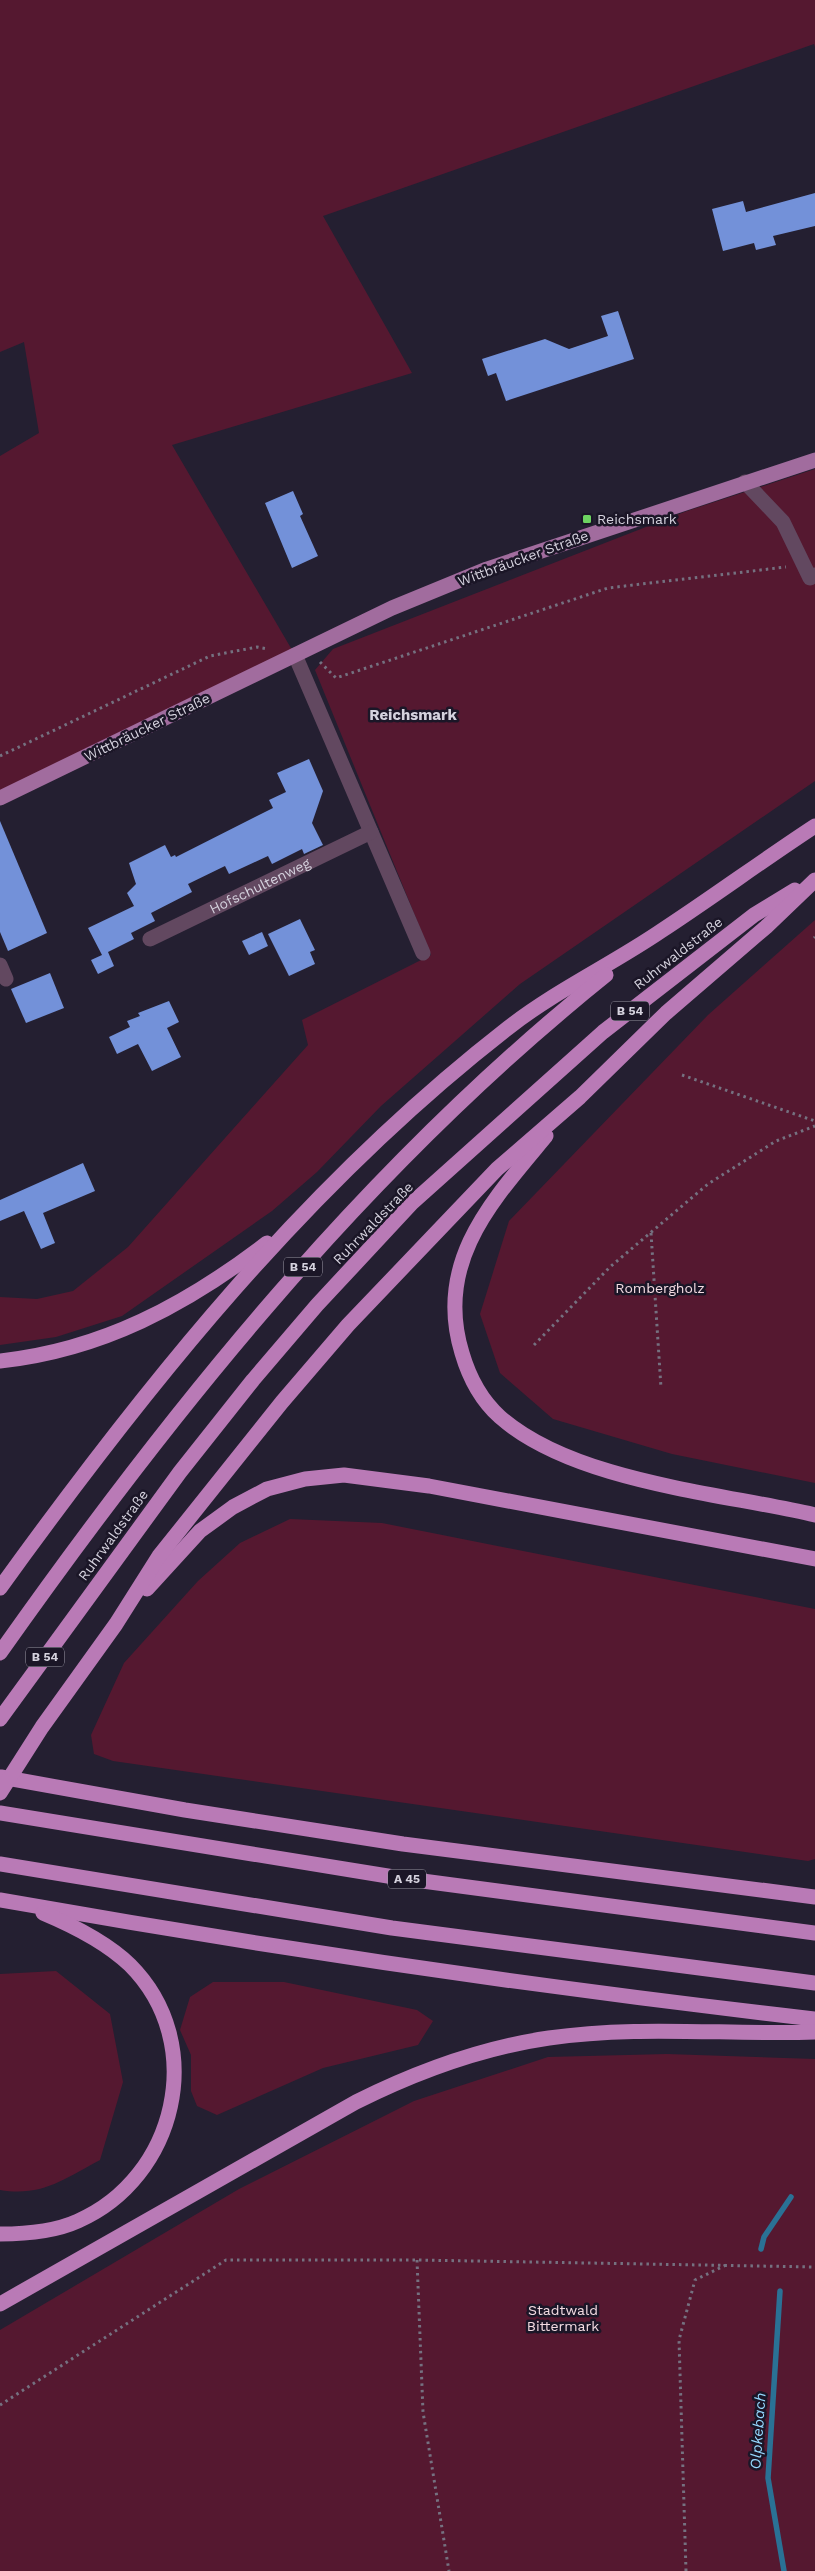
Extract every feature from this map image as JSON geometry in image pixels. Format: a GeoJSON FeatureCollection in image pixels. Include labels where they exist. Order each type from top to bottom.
{"type":"FeatureCollection","features":[{"type":"Feature","properties":{"kind":"highway","name":"Ruhrwaldstraße"},"geometry":{"type":"LineString","coordinates":[[660,932],[815,826]]}},
{"type":"Feature","properties":{"kind":"highway","name":"Ruhrwaldstraße"},"geometry":{"type":"LineString","coordinates":[[0,1719],[192,1457],[317,1305],[412,1203],[603,1032],[754,915],[815,879]]}},
{"type":"Feature","properties":{"kind":"highway"},"geometry":{"type":"LineString","coordinates":[[0,1793],[42,1727],[116,1624],[159,1556],[282,1402],[348,1325],[497,1169],[580,1097],[666,1013],[766,926],[815,879]]}},
{"type":"Feature","properties":{"kind":"highway"},"geometry":{"type":"LineString","coordinates":[[0,1588],[128,1417],[221,1302],[296,1220],[373,1146],[509,1027],[660,932]]}},
{"type":"Feature","properties":{"kind":"highway","name":"B 54"},"geometry":{"type":"LineString","coordinates":[[0,1653],[53,1578],[144,1457],[290,1280],[383,1179],[506,1062],[582,994],[660,932]]}},
{"type":"Feature","properties":{"kind":"highway"},"geometry":{"type":"LineString","coordinates":[[580,1097],[503,1188],[481,1219],[464,1252],[456,1281],[454,1308],[457,1338],[466,1367],[479,1392],[499,1416],[522,1434],[570,1457],[612,1471],[692,1491],[815,1515]]}},
{"type":"Feature","properties":{"kind":"highway"},"geometry":{"type":"LineString","coordinates":[[0,1361],[40,1357],[81,1346],[120,1332],[201,1288],[296,1220]]}},
{"type":"Feature","properties":{"kind":"highway"},"geometry":{"type":"LineString","coordinates":[[116,1624],[200,1532],[233,1507],[267,1490],[305,1478],[344,1475],[429,1486],[815,1559]]}},
{"type":"Feature","properties":{"kind":"highway"},"geometry":{"type":"LineString","coordinates":[[0,1776],[185,1810],[403,1844],[769,1893],[815,1897]]}},
{"type":"Feature","properties":{"kind":"highway","name":"A 45"},"geometry":{"type":"LineString","coordinates":[[0,1813],[400,1878],[815,1933]]}},
{"type":"Feature","properties":{"kind":"highway"},"geometry":{"type":"LineString","coordinates":[[0,1864],[392,1928],[815,1983]]}},
{"type":"Feature","properties":{"kind":"highway"},"geometry":{"type":"LineString","coordinates":[[769,1893],[815,1890]]}},
{"type":"Feature","properties":{"kind":"highway"},"geometry":{"type":"LineString","coordinates":[[0,1900],[208,1937],[385,1964],[815,2019]]}},
{"type":"Feature","properties":{"kind":"highway"},"geometry":{"type":"LineString","coordinates":[[0,1900],[38,1911],[78,1929],[106,1946],[130,1966],[150,1991],[169,2032],[174,2057],[175,2084],[170,2112],[162,2138],[150,2159],[119,2196],[77,2222],[25,2234],[0,2234]]}},
{"type":"Feature","properties":{"kind":"highway"},"geometry":{"type":"LineString","coordinates":[[0,2304],[356,2102],[402,2079],[452,2060],[502,2046],[550,2038],[593,2034],[815,2032]]}},
{"type":"Feature","properties":{"kind":"main road","name":"Wittbräucker Straße"},"geometry":{"type":"LineString","coordinates":[[0,798],[392,608],[487,568],[815,460]]}},
{"type":"Feature","properties":{"kind":"street"},"geometry":{"type":"LineString","coordinates":[[745,482],[783,522],[810,578],[815,575]]}},
{"type":"Feature","properties":{"kind":"street"},"geometry":{"type":"LineString","coordinates":[[294,655],[423,954]]}},
{"type":"Feature","properties":{"kind":"street","name":"Hofschultenweg"},"geometry":{"type":"LineString","coordinates":[[150,939],[371,832]]}},
{"type":"Feature","properties":{"kind":"path"},"geometry":{"type":"LineString","coordinates":[[0,756],[210,656],[257,647],[320,661],[336,678],[608,588],[803,565]]}},
{"type":"Feature","properties":{"kind":"path"},"geometry":{"type":"LineString","coordinates":[[682,1075],[815,1121]]}},
{"type":"Feature","properties":{"kind":"path"},"geometry":{"type":"LineString","coordinates":[[534,1345],[610,1267],[708,1184],[776,1141],[815,1126]]}},
{"type":"Feature","properties":{"kind":"path"},"geometry":{"type":"LineString","coordinates":[[651,1232],[661,1388]]}},
{"type":"Feature","properties":{"kind":"path"},"geometry":{"type":"LineString","coordinates":[[0,2405],[226,2260],[417,2260],[815,2267]]}},
{"type":"Feature","properties":{"kind":"path"},"geometry":{"type":"LineString","coordinates":[[417,2260],[423,2412],[449,2571]]}},
{"type":"Feature","properties":{"kind":"path"},"geometry":{"type":"LineString","coordinates":[[686,2571],[680,2340],[694,2280],[727,2265]]}},
{"type":"Feature","properties":{"kind":"green space"},"geometry":{"type":"Polygon","coordinates":[[[0,0],[815,0],[815,47],[814,44],[323,216],[412,373],[172,445],[295,655],[0,798],[0,456],[39,433],[24,342],[0,352],[0,0]]]}},
{"type":"Feature","properties":{"kind":"green space"},"geometry":{"type":"Polygon","coordinates":[[[815,469],[815,781],[520,984],[381,1106],[317,1172],[272,1211],[122,1316],[56,1337],[0,1345],[0,1297],[37,1299],[73,1291],[128,1247],[308,1045],[302,1020],[431,955],[315,670],[333,649],[687,511],[815,469]]]}},
{"type":"Feature","properties":{"kind":"green space","name":"Rombergholz"},"geometry":{"type":"Polygon","coordinates":[[[815,920],[815,1483],[672,1454],[553,1419],[500,1373],[480,1314],[509,1221],[708,1015],[815,920]]]}},
{"type":"Feature","properties":{"kind":"green space"},"geometry":{"type":"Polygon","coordinates":[[[290,1519],[382,1523],[815,1609],[815,1859],[808,1861],[113,1761],[94,1754],[91,1735],[124,1663],[198,1581],[240,1543],[290,1519]]]}},
{"type":"Feature","properties":{"kind":"green space"},"geometry":{"type":"Polygon","coordinates":[[[56,1971],[110,2014],[123,2082],[100,2160],[64,2180],[41,2189],[15,2192],[0,2190],[0,1974],[56,1971]]]}},
{"type":"Feature","properties":{"kind":"green space"},"geometry":{"type":"Polygon","coordinates":[[[213,1982],[284,1982],[417,2010],[433,2021],[418,2045],[323,2068],[217,2115],[197,2106],[191,2091],[191,2055],[180,2030],[190,1997],[213,1982]]]}},
{"type":"Feature","properties":{"kind":"green space","name":"Stadtwald Bittermark"},"geometry":{"type":"Polygon","coordinates":[[[667,2054],[815,2059],[815,2571],[0,2571],[0,2330],[239,2189],[414,2101],[548,2057],[667,2054]]]}},
{"type":"Feature","properties":{"kind":"building"},"geometry":{"type":"Polygon","coordinates":[[[815,193],[815,226],[773,236],[776,245],[756,250],[754,243],[723,251],[712,209],[743,201],[746,212],[815,193]]]}},
{"type":"Feature","properties":{"kind":"building"},"geometry":{"type":"Polygon","coordinates":[[[618,311],[634,359],[506,401],[496,373],[488,376],[482,359],[545,339],[569,349],[608,336],[601,316],[618,311]]]}},
{"type":"Feature","properties":{"kind":"building"},"geometry":{"type":"Polygon","coordinates":[[[293,491],[303,514],[300,516],[318,556],[292,568],[265,503],[293,491]]]}},
{"type":"Feature","properties":{"kind":"building"},"geometry":{"type":"Polygon","coordinates":[[[309,759],[323,791],[312,823],[323,845],[304,854],[302,849],[272,864],[268,856],[229,874],[225,866],[188,884],[192,892],[151,913],[155,921],[131,933],[134,939],[108,952],[114,966],[98,974],[91,960],[102,955],[88,928],[134,906],[127,893],[136,884],[129,863],[165,845],[171,857],[175,855],[176,857],[273,808],[269,800],[286,792],[277,773],[309,759]]]}},
{"type":"Feature","properties":{"kind":"building"},"geometry":{"type":"Polygon","coordinates":[[[0,821],[47,933],[8,951],[0,932],[0,821]]]}},
{"type":"Feature","properties":{"kind":"building"},"geometry":{"type":"Polygon","coordinates":[[[300,919],[315,950],[310,952],[315,964],[289,976],[268,934],[300,919]]]}},
{"type":"Feature","properties":{"kind":"building"},"geometry":{"type":"Polygon","coordinates":[[[262,932],[268,946],[249,955],[242,941],[262,932]]]}},
{"type":"Feature","properties":{"kind":"building"},"geometry":{"type":"Polygon","coordinates":[[[50,973],[64,1008],[26,1023],[11,989],[50,973]]]}},
{"type":"Feature","properties":{"kind":"building"},"geometry":{"type":"Polygon","coordinates":[[[169,1001],[179,1022],[167,1028],[181,1057],[152,1071],[138,1044],[117,1054],[109,1037],[130,1027],[127,1021],[140,1016],[138,1013],[169,1001]]]}},
{"type":"Feature","properties":{"kind":"building"},"geometry":{"type":"Polygon","coordinates":[[[83,1163],[95,1191],[43,1213],[55,1243],[41,1249],[24,1211],[0,1221],[0,1200],[83,1163]]]}},
{"type":"Feature","properties":{"kind":"waterway","name":"Olpkebach"},"geometry":{"type":"LineString","coordinates":[[761,2249],[764,2237],[791,2197]]}},
{"type":"Feature","properties":{"kind":"waterway","name":"Olpkebach"},"geometry":{"type":"LineString","coordinates":[[780,2291],[768,2478],[784,2571]]}},
{"type":"Feature","properties":{"kind":"place","name":"Reichsmark"},"geometry":{"type":"Point","coordinates":[587,519]}},
{"type":"Feature","properties":{"kind":"district","name":"Reichsmark"},"geometry":{"type":"Point","coordinates":[413,715]}}]}
